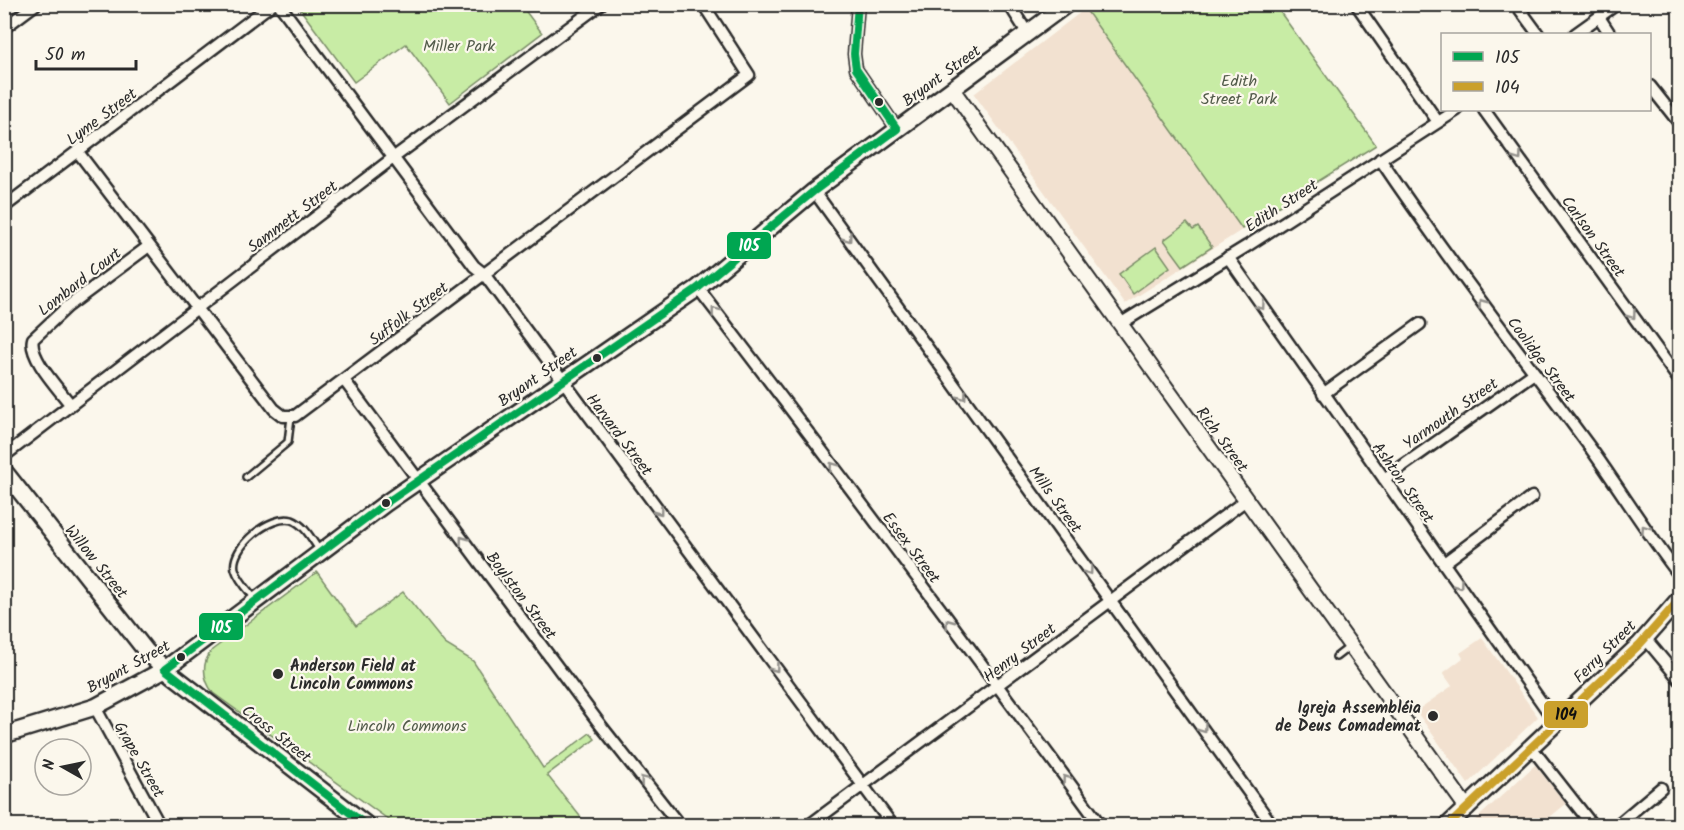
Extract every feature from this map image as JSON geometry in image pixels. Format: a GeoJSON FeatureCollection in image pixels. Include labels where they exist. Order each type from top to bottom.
{"type":"FeatureCollection","features":[{"type":"Feature","properties":{"kind":"main road","name":"Bryant Street"},"geometry":{"type":"LineString","coordinates":[[4,735],[94,707],[165,669],[418,482],[561,380],[698,288],[814,191],[1067,4]]}},
{"type":"Feature","properties":{"kind":"main road","name":"Willow Street"},"geometry":{"type":"LineString","coordinates":[[4,471],[137,640],[165,669]]}},
{"type":"Feature","properties":{"kind":"main road","name":"Ferry Street"},"geometry":{"type":"LineString","coordinates":[[1447,825],[1645,638],[1680,598]]}},
{"type":"Feature","properties":{"kind":"main road","name":"Cross Street"},"geometry":{"type":"LineString","coordinates":[[165,669],[368,825]]}},
{"type":"Feature","properties":{"kind":"street"},"geometry":{"type":"LineString","coordinates":[[4,28],[36,4]]}},
{"type":"Feature","properties":{"kind":"street","name":"Lyme Street"},"geometry":{"type":"LineString","coordinates":[[4,207],[272,4]]}},
{"type":"Feature","properties":{"kind":"street","name":"Harvard Street"},"geometry":{"type":"LineString","coordinates":[[279,4],[474,266],[484,274],[893,825]]}},
{"type":"Feature","properties":{"kind":"street","name":"Suffolk Street"},"geometry":{"type":"LineString","coordinates":[[291,417],[300,414],[749,75],[703,4]]}},
{"type":"Feature","properties":{"kind":"street"},"geometry":{"type":"LineString","coordinates":[[858,4],[854,54],[856,69],[897,129]]}},
{"type":"Feature","properties":{"kind":"street"},"geometry":{"type":"LineString","coordinates":[[1010,4],[1028,34]]}},
{"type":"Feature","properties":{"kind":"street"},"geometry":{"type":"LineString","coordinates":[[1356,4],[1438,122]]}},
{"type":"Feature","properties":{"kind":"street"},"geometry":{"type":"LineString","coordinates":[[1516,4],[1537,33]]}},
{"type":"Feature","properties":{"kind":"street"},"geometry":{"type":"LineString","coordinates":[[1576,33],[1617,4]]}},
{"type":"Feature","properties":{"kind":"street","name":"Sammett Street"},"geometry":{"type":"LineString","coordinates":[[4,456],[595,6]]}},
{"type":"Feature","properties":{"kind":"street"},"geometry":{"type":"LineString","coordinates":[[1599,17],[1609,33]]}},
{"type":"Feature","properties":{"kind":"street"},"geometry":{"type":"LineString","coordinates":[[1651,87],[1680,124]]}},
{"type":"Feature","properties":{"kind":"street","name":"Rich Street"},"geometry":{"type":"LineString","coordinates":[[952,89],[1467,808]]}},
{"type":"Feature","properties":{"kind":"street","name":"Edith Street"},"geometry":{"type":"LineString","coordinates":[[1120,324],[1455,111]]}},
{"type":"Feature","properties":{"kind":"street","name":"Carlson Street"},"geometry":{"type":"LineString","coordinates":[[1485,111],[1680,381]]}},
{"type":"Feature","properties":{"kind":"street"},"geometry":{"type":"LineString","coordinates":[[78,152],[274,409],[281,415],[291,417]]}},
{"type":"Feature","properties":{"kind":"street","name":"Coolidge Street"},"geometry":{"type":"LineString","coordinates":[[1380,159],[1680,576]]}},
{"type":"Feature","properties":{"kind":"street","name":"Mills Street"},"geometry":{"type":"LineString","coordinates":[[814,191],[1273,825]]}},
{"type":"Feature","properties":{"kind":"street","name":"Lombard Court"},"geometry":{"type":"LineString","coordinates":[[70,404],[36,358],[32,345],[33,339],[67,307],[149,246]]}},
{"type":"Feature","properties":{"kind":"street","name":"Ashton Street"},"geometry":{"type":"LineString","coordinates":[[1228,257],[1556,723]]}},
{"type":"Feature","properties":{"kind":"street","name":"Essex Street"},"geometry":{"type":"LineString","coordinates":[[698,288],[795,413],[1101,825]]}},
{"type":"Feature","properties":{"kind":"street"},"geometry":{"type":"LineString","coordinates":[[1323,394],[1420,324]]}},
{"type":"Feature","properties":{"kind":"street","name":"Yarmouth Street"},"geometry":{"type":"LineString","coordinates":[[1384,479],[1534,373]]}},
{"type":"Feature","properties":{"kind":"street","name":"Boylston Street"},"geometry":{"type":"LineString","coordinates":[[344,380],[418,482],[680,825]]}},
{"type":"Feature","properties":{"kind":"street"},"geometry":{"type":"LineString","coordinates":[[1443,563],[1532,497]]}},
{"type":"Feature","properties":{"kind":"street","name":"Henry Street"},"geometry":{"type":"LineString","coordinates":[[808,825],[998,687],[1246,500]]}},
{"type":"Feature","properties":{"kind":"street"},"geometry":{"type":"LineString","coordinates":[[1645,638],[1680,680]]}},
{"type":"Feature","properties":{"kind":"street","name":"Grape Street"},"geometry":{"type":"LineString","coordinates":[[94,707],[160,825]]}},
{"type":"Feature","properties":{"kind":"street"},"geometry":{"type":"LineString","coordinates":[[1531,747],[1593,825]]}},
{"type":"Feature","properties":{"kind":"street"},"geometry":{"type":"LineString","coordinates":[[1616,825],[1661,788]]}},
{"type":"Feature","properties":{"kind":"lane"},"geometry":{"type":"LineString","coordinates":[[246,477],[288,442],[291,417]]}},
{"type":"Feature","properties":{"kind":"lane"},"geometry":{"type":"LineString","coordinates":[[256,600],[237,573],[235,561],[241,546],[256,533],[276,520],[290,520],[303,527],[321,552]]}},
{"type":"Feature","properties":{"kind":"lane"},"geometry":{"type":"LineString","coordinates":[[1336,657],[1351,646]]}},
{"type":"Feature","properties":{"kind":"shaded area"},"geometry":{"type":"Polygon","coordinates":[[[1090,5],[1275,5],[1376,145],[1125,304],[974,94],[1090,5]]]}},
{"type":"Feature","properties":{"kind":"shaded area"},"geometry":{"type":"Polygon","coordinates":[[[1482,638],[1538,717],[1468,784],[1416,711],[1452,686],[1443,673],[1463,658],[1460,653],[1482,638]]]}},
{"type":"Feature","properties":{"kind":"shaded area"},"geometry":{"type":"Polygon","coordinates":[[[1535,765],[1566,804],[1540,825],[1470,825],[1535,765]]]}},
{"type":"Feature","properties":{"kind":"green space","name":"Edith Street Park"},"geometry":{"type":"Polygon","coordinates":[[[1090,4],[1275,5],[1376,145],[1242,229],[1086,10],[1090,4]]]}},
{"type":"Feature","properties":{"kind":"green space","name":"Miller Park"},"geometry":{"type":"Polygon","coordinates":[[[297,5],[521,5],[542,33],[450,103],[406,44],[354,82],[297,5]]]}},
{"type":"Feature","properties":{"kind":"green space"},"geometry":{"type":"Polygon","coordinates":[[[1187,223],[1193,230],[1198,227],[1212,247],[1183,266],[1164,240],[1187,223]]]}},
{"type":"Feature","properties":{"kind":"green space"},"geometry":{"type":"Polygon","coordinates":[[[1156,247],[1170,267],[1133,294],[1119,274],[1156,247]]]}},
{"type":"Feature","properties":{"kind":"green space","name":"Lincoln Commons"},"geometry":{"type":"Polygon","coordinates":[[[317,572],[356,626],[403,592],[445,644],[473,661],[543,768],[590,733],[595,739],[547,775],[587,825],[396,825],[213,693],[205,677],[206,661],[212,650],[317,572]]]}},
{"type":"Feature","properties":{"kind":"transit line","name":"105"},"geometry":{"type":"LineString","coordinates":[[367,826],[165,669],[386,503],[698,288],[814,191],[897,129],[856,69],[854,54],[858,4]]}},
{"type":"Feature","properties":{"kind":"transit line","name":"104"},"geometry":{"type":"LineString","coordinates":[[1448,826],[1640,644],[1680,599]]}},
{"type":"Feature","properties":{"kind":"place","name":"Anderson Field at Lincoln Commons"},"geometry":{"type":"Point","coordinates":[278,674]}},
{"type":"Feature","properties":{"kind":"place","name":"Igreja Assembléia de Deus Comademat"},"geometry":{"type":"Point","coordinates":[1433,716]}}]}
